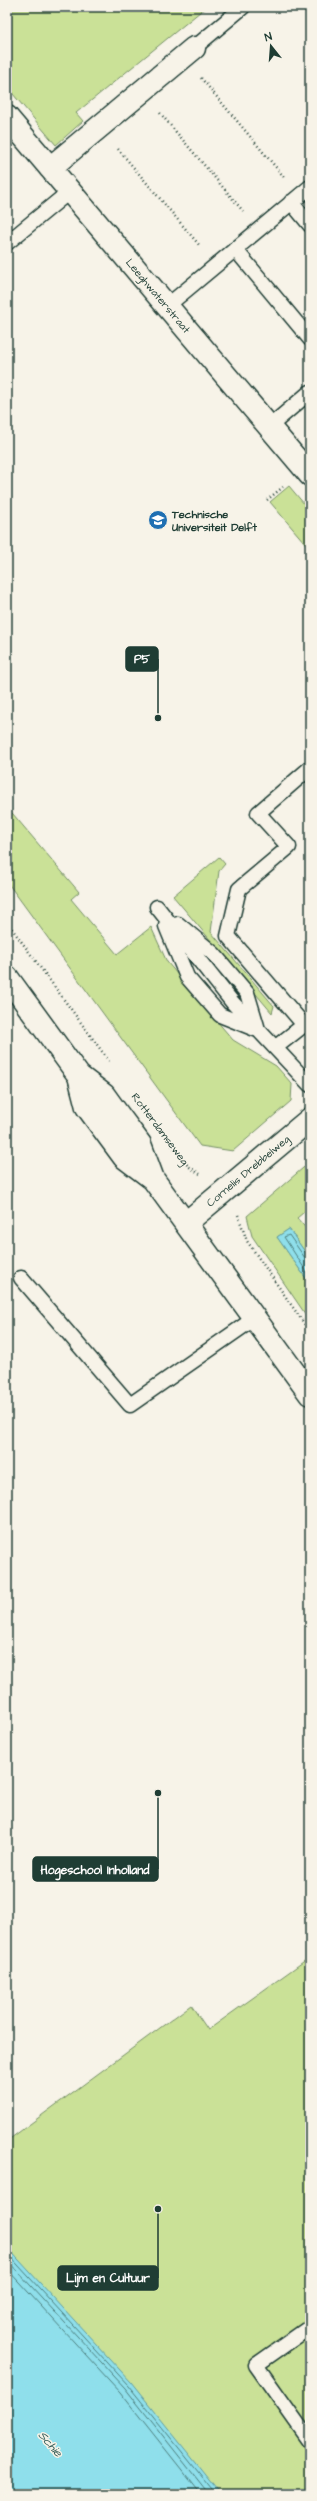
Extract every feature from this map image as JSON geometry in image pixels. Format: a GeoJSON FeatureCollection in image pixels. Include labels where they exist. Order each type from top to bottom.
{"type":"FeatureCollection","features":[{"type":"Feature","properties":{"kind":"street"},"geometry":{"type":"LineString","coordinates":[[50,168],[189,52]]}},
{"type":"Feature","properties":{"kind":"street","name":"Leeghwaterstraat"},"geometry":{"type":"LineString","coordinates":[[7,117],[310,475]]}},
{"type":"Feature","properties":{"kind":"street"},"geometry":{"type":"LineString","coordinates":[[7,977],[79,1076],[87,1107],[124,1157],[153,1179],[310,1394]]}},
{"type":"Feature","properties":{"kind":"street","name":"Cornelis Drebbelweg"},"geometry":{"type":"LineString","coordinates":[[186,1223],[310,1119]]}},
{"type":"Feature","properties":{"kind":"lane"},"geometry":{"type":"LineString","coordinates":[[189,52],[243,7]]}},
{"type":"Feature","properties":{"kind":"lane"},"geometry":{"type":"LineString","coordinates":[[7,243],[70,191]]}},
{"type":"Feature","properties":{"kind":"lane"},"geometry":{"type":"LineString","coordinates":[[167,306],[301,194],[310,225]]}},
{"type":"Feature","properties":{"kind":"lane"},"geometry":{"type":"LineString","coordinates":[[235,249],[310,339]]}},
{"type":"Feature","properties":{"kind":"lane"},"geometry":{"type":"LineString","coordinates":[[269,427],[310,392]]}},
{"type":"Feature","properties":{"kind":"lane"},"geometry":{"type":"LineString","coordinates":[[276,1047],[304,1025],[228,936],[239,889],[289,846],[258,813],[310,768]]}},
{"type":"Feature","properties":{"kind":"lane"},"geometry":{"type":"LineString","coordinates":[[259,1030],[220,1015],[187,977],[157,907],[217,984],[310,1085]]}},
{"type":"Feature","properties":{"kind":"lane"},"geometry":{"type":"LineString","coordinates":[[21,1278],[130,1405],[255,1318]]}},
{"type":"Feature","properties":{"kind":"lane"},"geometry":{"type":"LineString","coordinates":[[310,2327],[256,2365],[310,2441]]}},
{"type":"Feature","properties":{"kind":"path"},"geometry":{"type":"LineString","coordinates":[[189,52],[301,194]]}},
{"type":"Feature","properties":{"kind":"path"},"geometry":{"type":"LineString","coordinates":[[142,92],[259,230]]}},
{"type":"Feature","properties":{"kind":"path"},"geometry":{"type":"LineString","coordinates":[[99,128],[216,265]]}},
{"type":"Feature","properties":{"kind":"path"},"geometry":{"type":"LineString","coordinates":[[7,922],[113,1066]]}},
{"type":"Feature","properties":{"kind":"path","name":"Rotterdamseweg"},"geometry":{"type":"LineString","coordinates":[[169,1141],[188,1166],[197,1173],[215,1180],[233,1202],[247,1241],[310,1332]]}},
{"type":"Feature","properties":{"kind":"green space"},"geometry":{"type":"Polygon","coordinates":[[[7,7],[206,7],[76,113],[83,121],[56,145],[7,87],[7,7]]]}},
{"type":"Feature","properties":{"kind":"green space"},"geometry":{"type":"Polygon","coordinates":[[[289,486],[310,511],[310,549],[270,502],[289,486]]]}},
{"type":"Feature","properties":{"kind":"green space"},"geometry":{"type":"Polygon","coordinates":[[[7,807],[79,892],[71,899],[117,954],[151,927],[167,962],[233,1040],[276,1066],[292,1084],[291,1101],[233,1151],[200,1146],[7,882],[7,807]]]}},
{"type":"Feature","properties":{"kind":"green space"},"geometry":{"type":"Polygon","coordinates":[[[219,857],[225,864],[219,871],[211,932],[274,1006],[272,1013],[173,896],[219,857]]]}},
{"type":"Feature","properties":{"kind":"green space"},"geometry":{"type":"Polygon","coordinates":[[[310,1162],[310,1207],[297,1218],[310,1233],[310,1259],[289,1229],[277,1237],[310,1284],[310,1321],[252,1236],[247,1216],[310,1162]]]}},
{"type":"Feature","properties":{"kind":"green space"},"geometry":{"type":"Polygon","coordinates":[[[310,1957],[310,2494],[211,2494],[7,2247],[7,2141],[191,2005],[208,2030],[310,1957]]]}},
{"type":"Feature","properties":{"kind":"water"},"geometry":{"type":"Polygon","coordinates":[[[289,1229],[310,1259],[310,1284],[277,1237],[289,1229]]]}},
{"type":"Feature","properties":{"kind":"water","name":"Schie"},"geometry":{"type":"Polygon","coordinates":[[[7,2247],[131,2382],[221,2494],[7,2494],[7,2247]]]}},
{"type":"Feature","properties":{"kind":"place","name":"Technische Universiteit Delft"},"geometry":{"type":"Point","coordinates":[158,520]}},
{"type":"Feature","properties":{"kind":"place","name":"P5"},"geometry":{"type":"Point","coordinates":[158,718]}},
{"type":"Feature","properties":{"kind":"place","name":"Hogeschool Inholland"},"geometry":{"type":"Point","coordinates":[158,1793]}},
{"type":"Feature","properties":{"kind":"place","name":"Lijm en Cultuur"},"geometry":{"type":"Point","coordinates":[158,2209]}}]}
